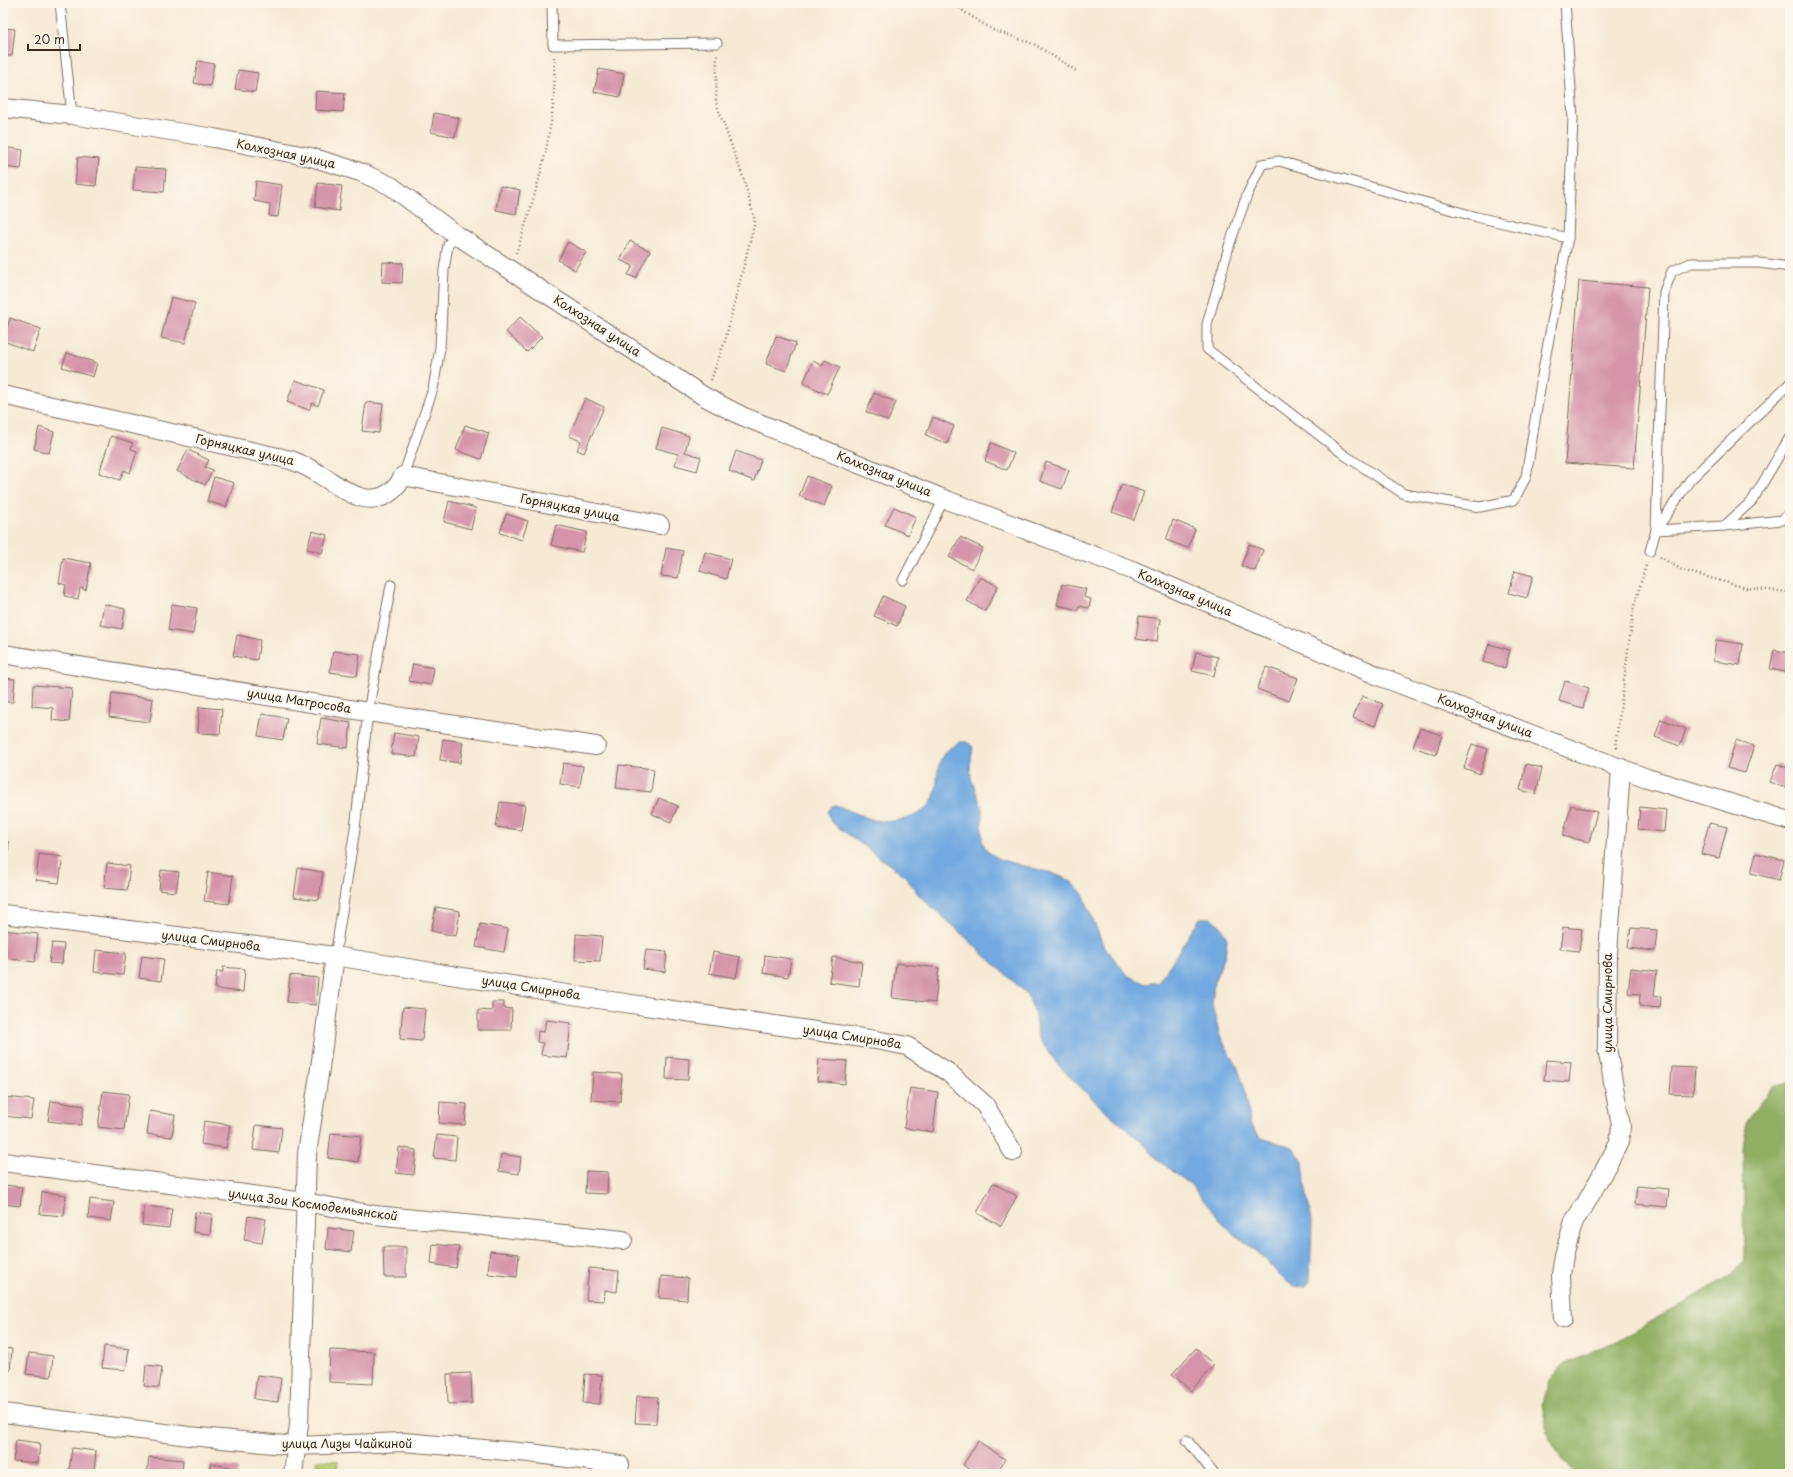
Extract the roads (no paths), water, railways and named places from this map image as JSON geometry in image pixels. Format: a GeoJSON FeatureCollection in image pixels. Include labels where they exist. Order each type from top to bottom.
{"type":"FeatureCollection","features":[{"type":"Feature","properties":{"kind":"street","name":"Колхозная улица"},"geometry":{"type":"LineString","coordinates":[[3,108],[72,115],[214,138],[303,156],[360,172],[391,186],[455,234],[706,397],[742,416],[944,499],[1132,570],[1382,677],[1621,768],[1689,791],[1790,821]]}},
{"type":"Feature","properties":{"kind":"street","name":"Горняцкая улица"},"geometry":{"type":"LineString","coordinates":[[3,395],[291,460],[304,465],[346,492],[358,497],[371,499],[384,495],[395,489],[403,476],[660,525]]}},
{"type":"Feature","properties":{"kind":"street","name":"улица Матросова"},"geometry":{"type":"LineString","coordinates":[[3,654],[368,712],[596,746]]}},
{"type":"Feature","properties":{"kind":"street","name":"улица Смирнова"},"geometry":{"type":"LineString","coordinates":[[1564,1319],[1561,1275],[1564,1255],[1574,1221],[1586,1203],[1619,1142],[1621,1126],[1607,1048],[1608,954],[1621,768]]}},
{"type":"Feature","properties":{"kind":"street","name":"улица Смирнова"},"geometry":{"type":"LineString","coordinates":[[3,914],[335,956],[591,998],[876,1040],[907,1046],[949,1073],[985,1105],[1013,1152]]}},
{"type":"Feature","properties":{"kind":"street"},"geometry":{"type":"LineString","coordinates":[[293,1474],[299,1424],[307,1154],[335,956]]}},
{"type":"Feature","properties":{"kind":"street","name":"улица Зои Космодемьянской"},"geometry":{"type":"LineString","coordinates":[[3,1162],[305,1202],[375,1215],[623,1240]]}},
{"type":"Feature","properties":{"kind":"street","name":"улица Лизы Чайкиной"},"geometry":{"type":"LineString","coordinates":[[3,1413],[189,1436],[296,1446],[404,1442],[530,1453],[620,1465]]}},
{"type":"Feature","properties":{"kind":"lane"},"geometry":{"type":"LineString","coordinates":[[60,3],[72,115]]}},
{"type":"Feature","properties":{"kind":"lane"},"geometry":{"type":"LineString","coordinates":[[552,3],[553,44],[717,43]]}},
{"type":"Feature","properties":{"kind":"lane"},"geometry":{"type":"LineString","coordinates":[[1565,3],[1573,118],[1568,238],[1543,370],[1526,477],[1514,500],[1480,507],[1404,494],[1346,456],[1207,349],[1207,324],[1230,243],[1247,195],[1262,164],[1279,161],[1477,217],[1568,238]]}},
{"type":"Feature","properties":{"kind":"lane"},"geometry":{"type":"LineString","coordinates":[[403,476],[433,389],[440,348],[444,270],[448,245],[455,234]]}},
{"type":"Feature","properties":{"kind":"lane"},"geometry":{"type":"LineString","coordinates":[[1650,551],[1656,530],[1664,292],[1672,271],[1691,263],[1759,263],[1790,267]]}},
{"type":"Feature","properties":{"kind":"lane"},"geometry":{"type":"LineString","coordinates":[[1656,530],[1690,480],[1790,383]]}},
{"type":"Feature","properties":{"kind":"lane"},"geometry":{"type":"LineString","coordinates":[[1724,526],[1752,501],[1790,437]]}},
{"type":"Feature","properties":{"kind":"lane"},"geometry":{"type":"LineString","coordinates":[[904,580],[944,499]]}},
{"type":"Feature","properties":{"kind":"lane"},"geometry":{"type":"LineString","coordinates":[[1656,530],[1724,526],[1782,520],[1790,513]]}},
{"type":"Feature","properties":{"kind":"lane"},"geometry":{"type":"LineString","coordinates":[[335,956],[355,829],[368,712],[391,585]]}},
{"type":"Feature","properties":{"kind":"lane"},"geometry":{"type":"LineString","coordinates":[[1187,1440],[1214,1474]]}},
{"type":"Feature","properties":{"kind":"water"},"geometry":{"type":"Polygon","coordinates":[[[960,742],[967,742],[973,747],[970,766],[971,778],[982,808],[982,842],[988,852],[1001,860],[1052,873],[1071,881],[1083,894],[1103,945],[1127,975],[1146,984],[1159,982],[1200,918],[1211,918],[1221,926],[1227,939],[1225,955],[1214,982],[1212,1005],[1220,1036],[1237,1066],[1245,1089],[1250,1123],[1261,1138],[1293,1147],[1303,1162],[1306,1192],[1312,1221],[1310,1280],[1306,1286],[1294,1287],[1280,1276],[1266,1260],[1224,1225],[1191,1185],[1158,1160],[1144,1144],[1098,1104],[1058,1065],[1038,1037],[1034,1010],[1026,993],[918,894],[905,876],[831,822],[828,812],[832,806],[836,805],[864,817],[879,821],[902,820],[910,818],[924,810],[933,799],[940,761],[943,755],[947,750],[960,742]]]}}]}
